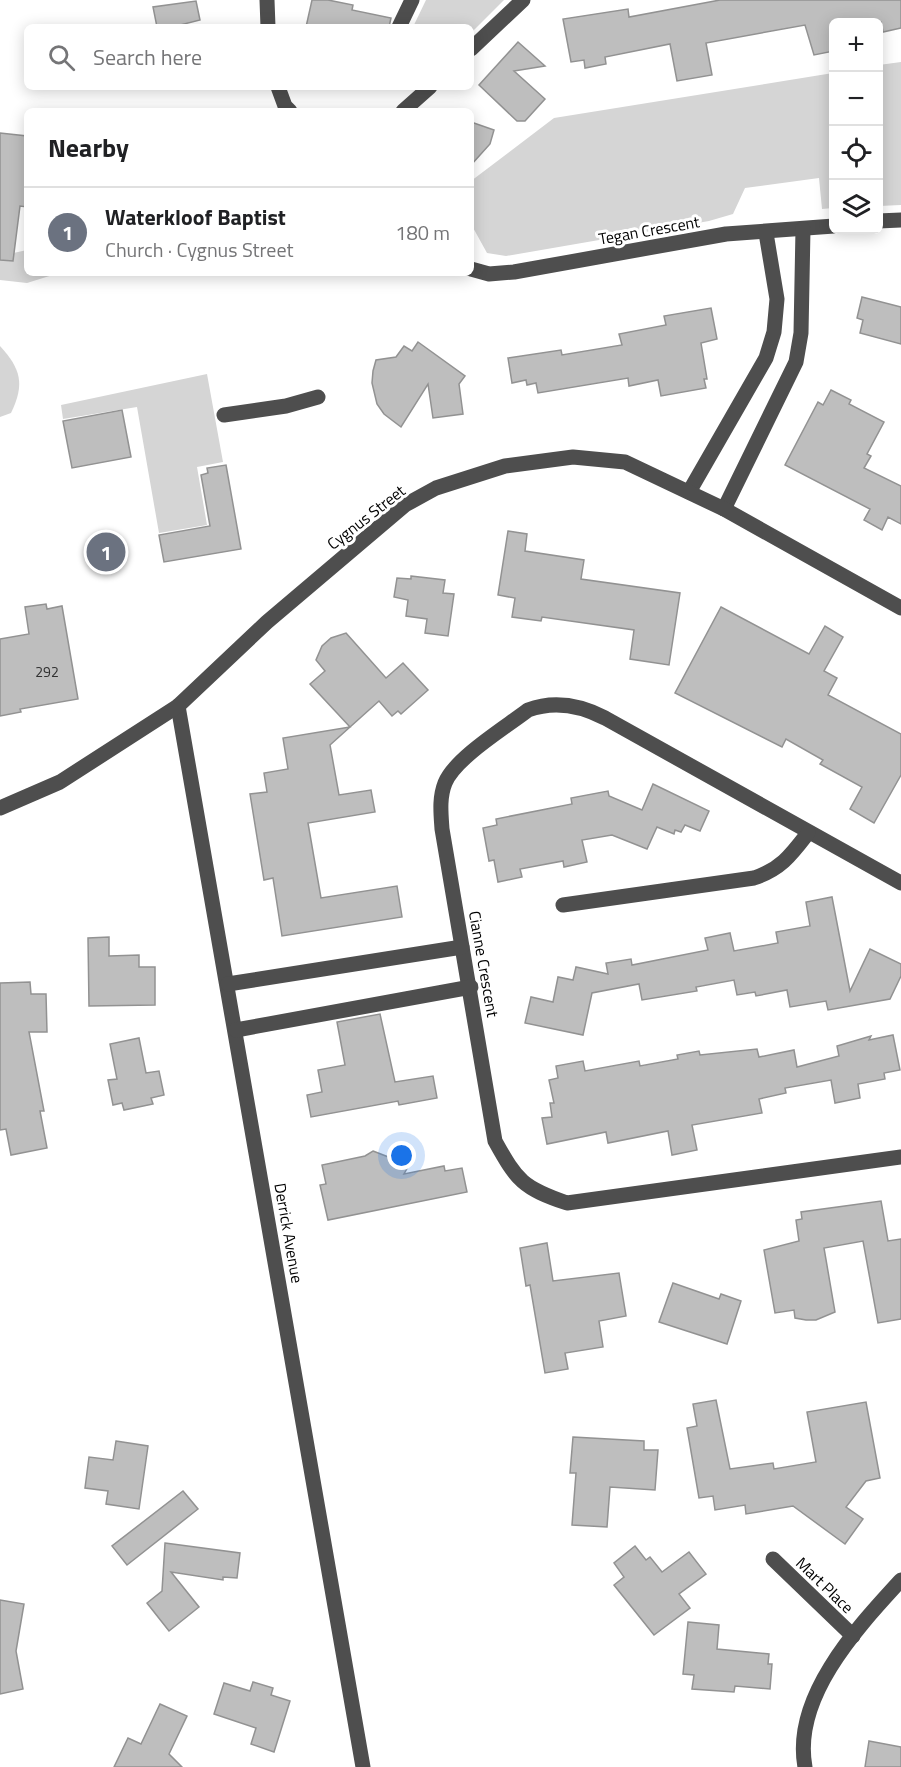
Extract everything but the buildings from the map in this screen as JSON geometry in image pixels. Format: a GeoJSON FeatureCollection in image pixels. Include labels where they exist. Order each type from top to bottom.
{"type":"FeatureCollection","features":[{"type":"Feature","properties":{"kind":"street"},"geometry":{"type":"LineString","coordinates":[[267,0],[268,24]]}},
{"type":"Feature","properties":{"kind":"street"},"geometry":{"type":"LineString","coordinates":[[400,24],[412,0]]}},
{"type":"Feature","properties":{"kind":"street"},"geometry":{"type":"LineString","coordinates":[[474,46],[523,0]]}},
{"type":"Feature","properties":{"kind":"street"},"geometry":{"type":"LineString","coordinates":[[279,90],[287,108]]}},
{"type":"Feature","properties":{"kind":"street"},"geometry":{"type":"LineString","coordinates":[[406,108],[421,90]]}},
{"type":"Feature","properties":{"kind":"street"},"geometry":{"type":"LineString","coordinates":[[883,221],[901,220]]}},
{"type":"Feature","properties":{"kind":"street","name":"Tegan Crescent"},"geometry":{"type":"LineString","coordinates":[[474,270],[489,274],[514,272],[726,234],[766,233],[829,226]]}},
{"type":"Feature","properties":{"kind":"street"},"geometry":{"type":"LineString","coordinates":[[724,509],[796,362],[802,322],[803,229]]}},
{"type":"Feature","properties":{"kind":"street"},"geometry":{"type":"LineString","coordinates":[[688,492],[766,358],[774,332],[777,299],[766,233]]}},
{"type":"Feature","properties":{"kind":"street"},"geometry":{"type":"LineString","coordinates":[[224,416],[286,406],[318,397]]}},
{"type":"Feature","properties":{"kind":"street","name":"Cygnus Street"},"geometry":{"type":"LineString","coordinates":[[0,808],[60,782],[178,706],[267,622],[405,505],[436,488],[506,466],[582,458],[625,462],[724,509],[901,608]]}},
{"type":"Feature","properties":{"kind":"street","name":"Cianne Crescent"},"geometry":{"type":"LineString","coordinates":[[901,883],[591,711],[564,704],[539,706],[528,710],[457,766],[445,782],[440,806],[495,1141],[514,1175],[540,1194],[567,1203],[901,1157]]}},
{"type":"Feature","properties":{"kind":"street","name":"Derrick Avenue"},"geometry":{"type":"LineString","coordinates":[[178,706],[363,1767]]}},
{"type":"Feature","properties":{"kind":"street"},"geometry":{"type":"LineString","coordinates":[[563,905],[754,878],[772,872],[782,864],[808,833]]}},
{"type":"Feature","properties":{"kind":"street"},"geometry":{"type":"LineString","coordinates":[[228,984],[462,947]]}},
{"type":"Feature","properties":{"kind":"street"},"geometry":{"type":"LineString","coordinates":[[236,1030],[471,987]]}},
{"type":"Feature","properties":{"kind":"street","name":"Mart Place"},"geometry":{"type":"LineString","coordinates":[[773,1559],[853,1636]]}},
{"type":"Feature","properties":{"kind":"street"},"geometry":{"type":"LineString","coordinates":[[805,1767],[802,1755],[806,1722],[815,1695],[853,1636],[901,1580]]}},
{"type":"Feature","properties":{"kind":"shaded area"},"geometry":{"type":"Polygon","coordinates":[[[426,0],[504,0],[474,30],[474,24],[414,24],[426,0]]]}},
{"type":"Feature","properties":{"kind":"shaded area"},"geometry":{"type":"Polygon","coordinates":[[[901,62],[901,205],[883,206],[883,64],[901,62]]]}},
{"type":"Feature","properties":{"kind":"shaded area"},"geometry":{"type":"Polygon","coordinates":[[[829,74],[829,208],[822,209],[819,178],[745,188],[733,214],[709,221],[506,256],[487,253],[474,229],[474,179],[554,118],[829,74]]]}},
{"type":"Feature","properties":{"kind":"shaded area"},"geometry":{"type":"Polygon","coordinates":[[[24,251],[24,276],[49,276],[27,283],[0,280],[0,256],[24,251]]]}},
{"type":"Feature","properties":{"kind":"shaded area"},"geometry":{"type":"Polygon","coordinates":[[[0,346],[13,362],[19,377],[19,385],[11,413],[0,417],[0,346]]]}},
{"type":"Feature","properties":{"kind":"shaded area"},"geometry":{"type":"Polygon","coordinates":[[[207,374],[223,462],[197,467],[207,525],[159,533],[137,407],[63,419],[61,405],[207,374]]]}},
{"type":"Feature","properties":{"kind":"place","name":"Waterkloof Baptist"},"geometry":{"type":"Point","coordinates":[106,552]}}]}
